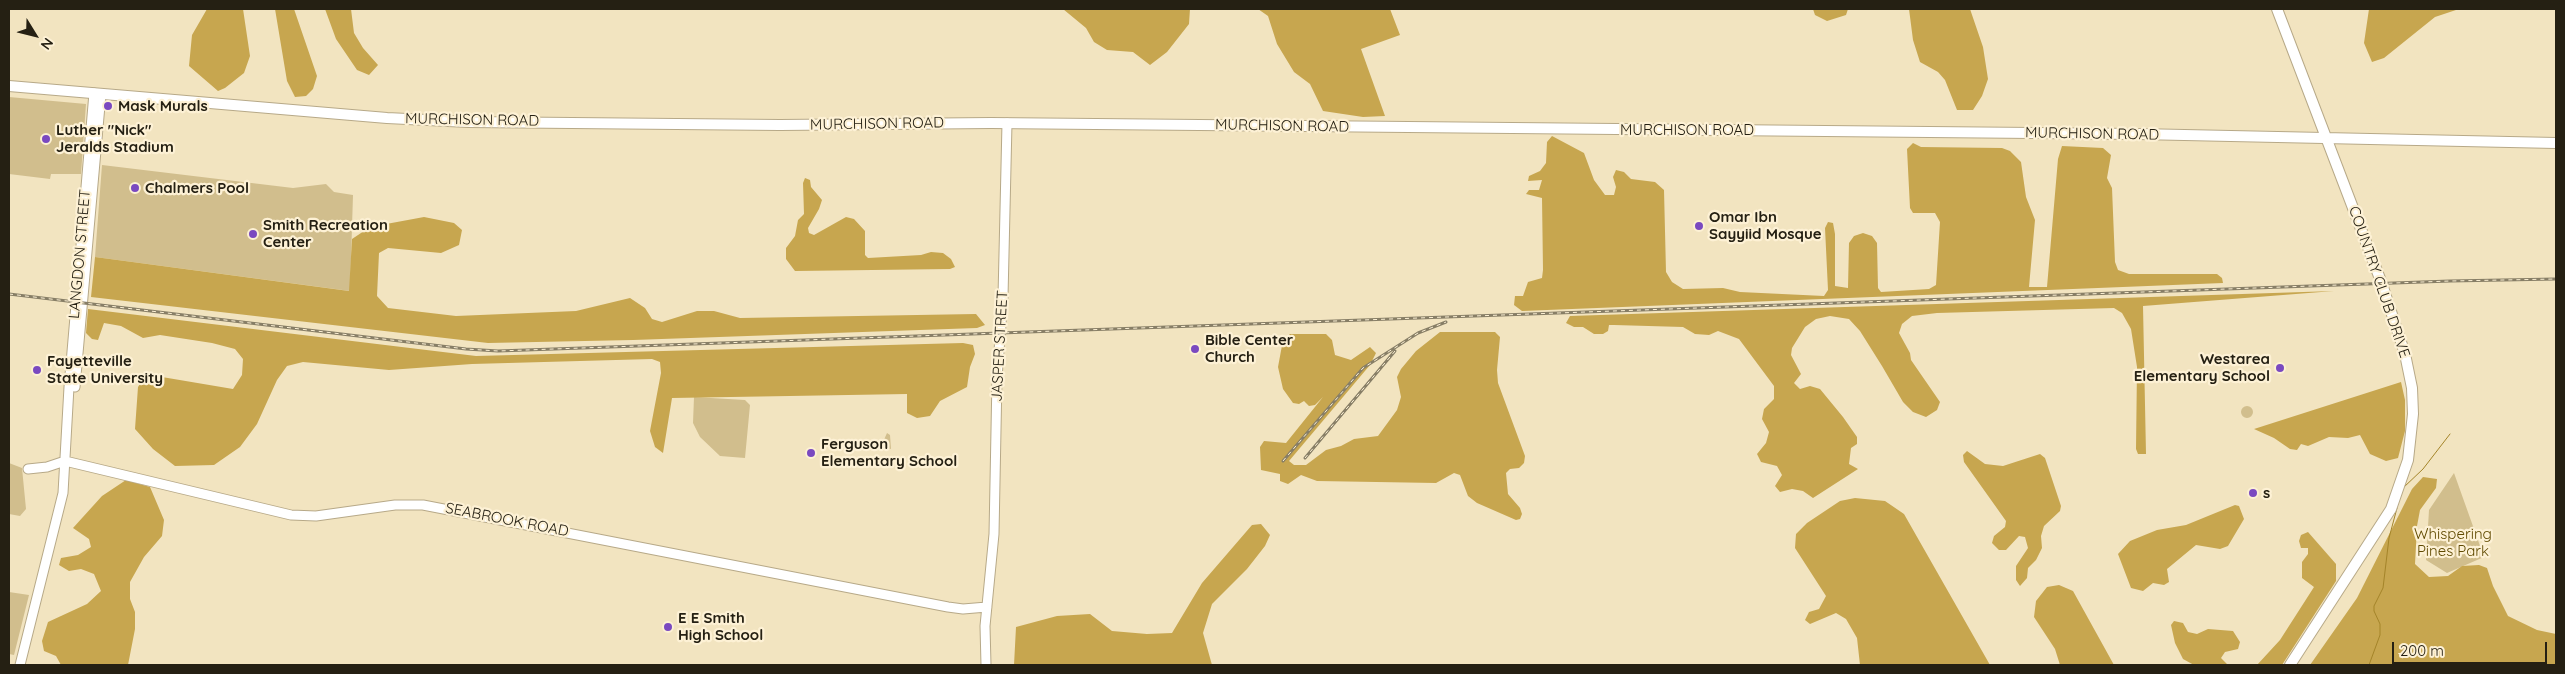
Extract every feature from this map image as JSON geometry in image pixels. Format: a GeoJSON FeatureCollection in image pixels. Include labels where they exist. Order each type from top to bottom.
{"type":"FeatureCollection","features":[{"type":"Feature","properties":{"kind":"main road","name":"COUNTRY CLUB DRIVE"},"geometry":{"type":"LineString","coordinates":[[2277,9],[2382,284],[2404,350],[2412,388],[2412,432],[2405,474],[2391,509],[2290,665]]}},
{"type":"Feature","properties":{"kind":"main road","name":"MURCHISON ROAD"},"geometry":{"type":"LineString","coordinates":[[9,86],[386,118],[468,122],[780,125],[1007,123],[2138,134],[2556,143]]}},
{"type":"Feature","properties":{"kind":"street","name":"LANGDON STREET"},"geometry":{"type":"LineString","coordinates":[[20,665],[63,493],[71,361],[97,93]]}},
{"type":"Feature","properties":{"kind":"street","name":"JASPER STREET"},"geometry":{"type":"LineString","coordinates":[[986,665],[984,640],[994,534],[997,378],[1003,288],[1007,123]]}},
{"type":"Feature","properties":{"kind":"street","name":"SEABROOK ROAD"},"geometry":{"type":"LineString","coordinates":[[28,469],[47,467],[65,461],[286,515],[316,516],[395,505],[423,504],[963,609],[987,607]]}},
{"type":"Feature","properties":{"kind":"green space","name":"Luther \"Nick\" Jeralds Stadium"},"geometry":{"type":"Polygon","coordinates":[[[9,97],[86,104],[81,174],[51,174],[50,179],[9,174],[9,97]]]}},
{"type":"Feature","properties":{"kind":"green space"},"geometry":{"type":"Polygon","coordinates":[[[102,165],[293,188],[326,184],[334,192],[353,195],[350,291],[95,257],[102,165]]]}},
{"type":"Feature","properties":{"kind":"green space"},"geometry":{"type":"Polygon","coordinates":[[[694,397],[745,400],[750,405],[745,458],[720,456],[700,437],[693,423],[694,397]]]}},
{"type":"Feature","properties":{"kind":"green space"},"geometry":{"type":"Polygon","coordinates":[[[2247,406],[2253,412],[2247,418],[2241,412],[2247,406]]]}},
{"type":"Feature","properties":{"kind":"green space"},"geometry":{"type":"Polygon","coordinates":[[[887,433],[890,435],[891,449],[887,448],[883,442],[887,433]]]}},
{"type":"Feature","properties":{"kind":"green space"},"geometry":{"type":"Polygon","coordinates":[[[9,463],[22,468],[26,509],[20,516],[9,514],[9,463]]]}},
{"type":"Feature","properties":{"kind":"green space","name":"Whispering Pines Park"},"geometry":{"type":"Polygon","coordinates":[[[2454,473],[2484,557],[2447,573],[2426,560],[2429,510],[2454,473]]]}},
{"type":"Feature","properties":{"kind":"green space"},"geometry":{"type":"Polygon","coordinates":[[[9,592],[29,595],[14,655],[9,654],[9,592]]]}},
{"type":"Feature","properties":{"kind":"shaded area"},"geometry":{"type":"Polygon","coordinates":[[[207,9],[243,9],[250,56],[244,73],[225,88],[218,91],[189,66],[192,35],[207,9]]]}},
{"type":"Feature","properties":{"kind":"shaded area"},"geometry":{"type":"Polygon","coordinates":[[[275,9],[294,9],[317,76],[313,89],[306,96],[295,97],[287,81],[275,9]]]}},
{"type":"Feature","properties":{"kind":"shaded area"},"geometry":{"type":"Polygon","coordinates":[[[325,9],[351,9],[354,33],[363,48],[378,65],[369,75],[357,70],[336,39],[325,9]]]}},
{"type":"Feature","properties":{"kind":"shaded area"},"geometry":{"type":"Polygon","coordinates":[[[1063,9],[1190,9],[1189,24],[1167,52],[1150,65],[1133,52],[1107,50],[1094,42],[1086,28],[1063,9]]]}},
{"type":"Feature","properties":{"kind":"shaded area"},"geometry":{"type":"Polygon","coordinates":[[[1258,9],[1390,9],[1400,35],[1361,49],[1385,116],[1363,117],[1323,111],[1310,84],[1294,72],[1277,44],[1268,16],[1258,9]]]}},
{"type":"Feature","properties":{"kind":"shaded area"},"geometry":{"type":"Polygon","coordinates":[[[1813,9],[1848,9],[1846,15],[1827,21],[1815,15],[1813,9]]]}},
{"type":"Feature","properties":{"kind":"shaded area"},"geometry":{"type":"Polygon","coordinates":[[[1909,9],[1970,9],[1983,47],[1988,79],[1982,96],[1973,110],[1957,110],[1945,80],[1938,72],[1920,62],[1913,40],[1909,9]]]}},
{"type":"Feature","properties":{"kind":"shaded area"},"geometry":{"type":"Polygon","coordinates":[[[2369,9],[2459,9],[2435,17],[2384,58],[2372,62],[2364,43],[2369,9]]]}},
{"type":"Feature","properties":{"kind":"shaded area"},"geometry":{"type":"Polygon","coordinates":[[[1552,136],[1584,153],[1594,180],[1605,195],[1614,195],[1616,187],[1613,177],[1616,170],[1624,172],[1631,179],[1655,182],[1664,190],[1666,272],[1672,282],[1683,289],[1723,288],[1740,292],[1824,296],[1828,290],[1825,228],[1828,222],[1833,223],[1835,234],[1835,286],[1848,288],[1849,243],[1854,236],[1863,233],[1872,236],[1877,243],[1878,288],[1881,292],[1929,289],[1936,285],[1940,222],[1935,213],[1913,213],[1910,208],[1907,149],[1913,143],[1921,147],[2002,148],[2010,151],[2021,162],[2026,197],[2035,220],[2029,287],[2047,287],[2058,159],[2062,146],[2103,148],[2111,155],[2107,178],[2112,188],[2115,262],[2118,270],[2129,274],[2217,274],[2222,278],[2223,283],[1522,311],[1514,305],[1515,296],[1523,296],[1528,282],[1542,278],[1543,270],[1542,198],[1526,194],[1529,190],[1539,190],[1542,180],[1528,181],[1529,176],[1540,171],[1546,163],[1547,142],[1552,136]]]}},
{"type":"Feature","properties":{"kind":"shaded area"},"geometry":{"type":"Polygon","coordinates":[[[805,178],[810,180],[811,187],[822,200],[808,228],[809,233],[814,235],[846,217],[854,219],[865,231],[865,255],[868,258],[921,255],[931,252],[943,253],[951,259],[955,267],[950,269],[795,271],[786,259],[786,248],[795,236],[798,220],[804,214],[803,183],[805,178]]]}},
{"type":"Feature","properties":{"kind":"shaded area"},"geometry":{"type":"Polygon","coordinates":[[[424,217],[454,223],[462,230],[459,245],[441,253],[388,248],[379,253],[377,296],[388,308],[456,316],[576,311],[630,298],[645,308],[652,319],[662,322],[697,311],[714,311],[740,318],[976,314],[985,325],[977,328],[488,343],[91,297],[95,257],[349,291],[352,239],[370,227],[424,217]]]}},
{"type":"Feature","properties":{"kind":"shaded area"},"geometry":{"type":"Polygon","coordinates":[[[2334,291],[2143,306],[2146,454],[2138,454],[2136,449],[2137,367],[2131,329],[2122,313],[2114,308],[1937,313],[1912,316],[1902,324],[1899,333],[1910,353],[1911,360],[1940,402],[1937,410],[1926,417],[1913,412],[1903,402],[1860,331],[1849,319],[1830,316],[1816,319],[1805,327],[1792,348],[1791,355],[1801,374],[1794,383],[1800,389],[1810,386],[1820,389],[1843,417],[1857,437],[1857,444],[1851,448],[1849,464],[1858,469],[1813,498],[1803,491],[1792,489],[1780,492],[1775,486],[1782,475],[1777,466],[1761,462],[1757,454],[1766,443],[1769,432],[1762,419],[1764,409],[1774,399],[1774,386],[1739,339],[1718,331],[1709,335],[1695,334],[1683,327],[1609,325],[1608,331],[1603,334],[1594,334],[1583,327],[1574,327],[1566,323],[1570,316],[2334,291]]]}},
{"type":"Feature","properties":{"kind":"shaded area"},"geometry":{"type":"Polygon","coordinates":[[[88,309],[476,356],[963,343],[973,345],[975,354],[970,367],[967,387],[940,401],[930,416],[917,418],[907,413],[907,394],[672,398],[663,453],[655,447],[650,431],[661,373],[660,362],[652,359],[472,364],[389,370],[303,362],[287,366],[277,380],[257,424],[240,447],[214,465],[175,466],[153,449],[135,429],[138,387],[145,377],[156,376],[233,389],[242,375],[243,359],[235,349],[212,343],[160,335],[143,338],[121,326],[104,323],[98,340],[92,339],[86,333],[88,309]]]}},
{"type":"Feature","properties":{"kind":"shaded area"},"geometry":{"type":"Polygon","coordinates":[[[1440,332],[1495,332],[1500,337],[1497,370],[1498,383],[1525,456],[1524,463],[1519,468],[1510,469],[1506,473],[1508,494],[1520,508],[1522,514],[1520,519],[1516,520],[1477,503],[1468,496],[1460,475],[1454,473],[1436,483],[1317,481],[1301,475],[1288,484],[1280,481],[1280,474],[1261,470],[1260,447],[1264,441],[1286,443],[1323,397],[1315,405],[1309,406],[1304,401],[1299,404],[1293,403],[1283,389],[1278,367],[1283,340],[1290,334],[1326,334],[1332,340],[1335,355],[1351,360],[1370,347],[1376,353],[1370,365],[1289,461],[1294,465],[1306,465],[1326,450],[1341,446],[1354,439],[1378,436],[1397,410],[1401,397],[1397,377],[1401,369],[1416,351],[1440,332]]]}},
{"type":"Feature","properties":{"kind":"shaded area"},"geometry":{"type":"Polygon","coordinates":[[[2401,382],[2405,400],[2405,431],[2398,458],[2386,461],[2370,454],[2360,435],[2348,438],[2329,437],[2308,446],[2301,444],[2297,450],[2290,449],[2274,438],[2254,429],[2401,382]]]}},
{"type":"Feature","properties":{"kind":"shaded area"},"geometry":{"type":"Polygon","coordinates":[[[1967,451],[1985,464],[2003,466],[2040,454],[2045,458],[2061,506],[2060,511],[2044,526],[2041,536],[2042,548],[2036,560],[2028,568],[2027,578],[2020,586],[2016,580],[2016,566],[2028,548],[2025,537],[2019,536],[2006,550],[1999,550],[1992,543],[1994,536],[2005,527],[2006,521],[1964,462],[1963,455],[1967,451]]]}},
{"type":"Feature","properties":{"kind":"shaded area"},"geometry":{"type":"Polygon","coordinates":[[[2423,477],[2437,479],[2436,488],[2420,510],[2417,526],[2415,564],[2429,577],[2448,576],[2462,566],[2479,565],[2487,568],[2493,586],[2508,616],[2537,630],[2556,634],[2556,665],[2310,665],[2357,598],[2412,489],[2423,477]]]}},
{"type":"Feature","properties":{"kind":"shaded area"},"geometry":{"type":"Polygon","coordinates":[[[126,480],[150,487],[164,520],[162,536],[144,557],[130,582],[130,599],[135,612],[135,629],[128,665],[61,665],[56,656],[44,651],[42,641],[48,622],[87,604],[101,591],[94,574],[81,569],[69,571],[59,565],[61,558],[78,555],[91,547],[89,539],[73,528],[102,496],[126,480]]]}},
{"type":"Feature","properties":{"kind":"shaded area"},"geometry":{"type":"Polygon","coordinates":[[[1855,498],[1885,501],[1904,514],[1990,665],[1860,665],[1857,638],[1846,619],[1836,613],[1810,624],[1805,620],[1809,612],[1819,609],[1826,596],[1795,548],[1796,534],[1807,523],[1840,501],[1855,498]]]}},
{"type":"Feature","properties":{"kind":"shaded area"},"geometry":{"type":"Polygon","coordinates":[[[2235,505],[2239,506],[2244,519],[2228,546],[2220,549],[2196,545],[2167,569],[2169,582],[2164,585],[2153,583],[2143,591],[2131,588],[2118,554],[2130,541],[2157,530],[2186,525],[2235,505]]]}},
{"type":"Feature","properties":{"kind":"shaded area"},"geometry":{"type":"Polygon","coordinates":[[[1261,524],[1270,535],[1265,546],[1247,569],[1212,604],[1203,633],[1212,665],[1014,665],[1016,627],[1057,616],[1090,614],[1112,631],[1147,634],[1172,633],[1202,583],[1252,525],[1261,524]]]}},
{"type":"Feature","properties":{"kind":"shaded area"},"geometry":{"type":"Polygon","coordinates":[[[2308,532],[2336,564],[2336,581],[2282,665],[2257,665],[2280,640],[2314,587],[2302,578],[2302,562],[2308,554],[2308,548],[2301,548],[2299,541],[2301,535],[2308,532]]]}},
{"type":"Feature","properties":{"kind":"shaded area"},"geometry":{"type":"Polygon","coordinates":[[[2059,585],[2073,591],[2114,665],[2060,665],[2055,649],[2034,617],[2036,601],[2047,587],[2059,585]]]}},
{"type":"Feature","properties":{"kind":"shaded area"},"geometry":{"type":"Polygon","coordinates":[[[2174,621],[2183,623],[2188,632],[2197,634],[2208,629],[2233,631],[2240,642],[2238,649],[2225,652],[2221,658],[2228,665],[2194,665],[2183,659],[2175,643],[2171,625],[2174,621]]]}},
{"type":"Feature","properties":{"kind":"waterway"},"geometry":{"type":"LineString","coordinates":[[2403,488],[2423,469],[2450,434]]}},
{"type":"Feature","properties":{"kind":"waterway"},"geometry":{"type":"LineString","coordinates":[[2369,665],[2380,635],[2380,624],[2374,611],[2374,606],[2383,588],[2389,538],[2397,508]]}},
{"type":"Feature","properties":{"kind":"railway"},"geometry":{"type":"LineString","coordinates":[[9,294],[466,349],[498,351],[2450,281],[2556,279]]}},
{"type":"Feature","properties":{"kind":"railway"},"geometry":{"type":"LineString","coordinates":[[1283,461],[1363,368],[1418,333],[1446,322]]}},
{"type":"Feature","properties":{"kind":"railway"},"geometry":{"type":"LineString","coordinates":[[1305,458],[1395,351]]}},
{"type":"Feature","properties":{"kind":"place","name":"Mask Murals"},"geometry":{"type":"Point","coordinates":[108,106]}},
{"type":"Feature","properties":{"kind":"place","name":"Luther \"Nick\" Jeralds Stadium"},"geometry":{"type":"Point","coordinates":[46,139]}},
{"type":"Feature","properties":{"kind":"place","name":"Chalmers Pool"},"geometry":{"type":"Point","coordinates":[135,188]}},
{"type":"Feature","properties":{"kind":"place","name":"Omar Ibn Sayyiid Mosque"},"geometry":{"type":"Point","coordinates":[1699,226]}},
{"type":"Feature","properties":{"kind":"place","name":"Smith Recreation Center"},"geometry":{"type":"Point","coordinates":[253,234]}},
{"type":"Feature","properties":{"kind":"place","name":"Bible Center Church"},"geometry":{"type":"Point","coordinates":[1195,349]}},
{"type":"Feature","properties":{"kind":"place","name":"Westarea Elementary School"},"geometry":{"type":"Point","coordinates":[2280,368]}},
{"type":"Feature","properties":{"kind":"place","name":"Fayetteville State University"},"geometry":{"type":"Point","coordinates":[37,370]}},
{"type":"Feature","properties":{"kind":"place","name":"Ferguson Elementary School"},"geometry":{"type":"Point","coordinates":[811,453]}},
{"type":"Feature","properties":{"kind":"place","name":"s"},"geometry":{"type":"Point","coordinates":[2253,493]}},
{"type":"Feature","properties":{"kind":"place","name":"E E Smith High School"},"geometry":{"type":"Point","coordinates":[668,627]}}]}
